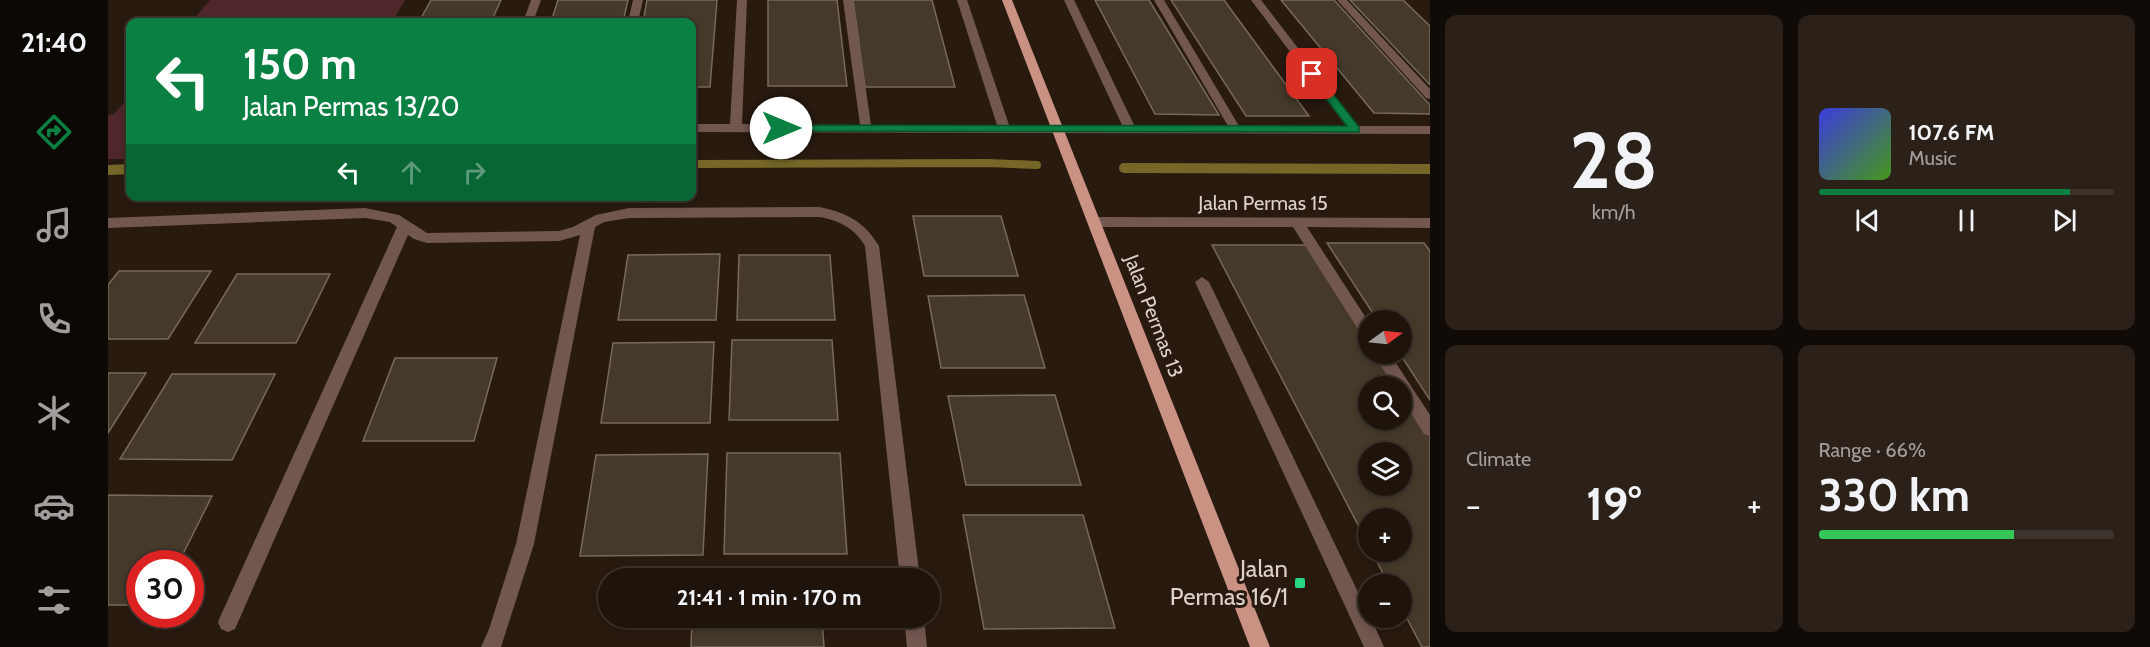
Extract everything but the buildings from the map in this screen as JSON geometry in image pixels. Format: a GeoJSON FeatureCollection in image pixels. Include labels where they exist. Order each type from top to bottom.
{"type":"FeatureCollection","features":[{"type":"Feature","properties":{"kind":"main road","name":"Jalan Permas 13"},"geometry":{"type":"LineString","coordinates":[[1007,0],[1060,130],[1260,647]]}},
{"type":"Feature","properties":{"kind":"street"},"geometry":{"type":"LineString","coordinates":[[529,18],[536,0]]}},
{"type":"Feature","properties":{"kind":"street"},"geometry":{"type":"LineString","coordinates":[[634,18],[638,0]]}},
{"type":"Feature","properties":{"kind":"street"},"geometry":{"type":"LineString","coordinates":[[736,128],[742,0]]}},
{"type":"Feature","properties":{"kind":"street"},"geometry":{"type":"LineString","coordinates":[[848,0],[866,129]]}},
{"type":"Feature","properties":{"kind":"street"},"geometry":{"type":"LineString","coordinates":[[962,0],[1004,129]]}},
{"type":"Feature","properties":{"kind":"street"},"geometry":{"type":"LineString","coordinates":[[1069,0],[1130,130]]}},
{"type":"Feature","properties":{"kind":"street"},"geometry":{"type":"LineString","coordinates":[[1159,0],[1236,130]]}},
{"type":"Feature","properties":{"kind":"street"},"geometry":{"type":"LineString","coordinates":[[1256,0],[1355,130]]}},
{"type":"Feature","properties":{"kind":"street"},"geometry":{"type":"LineString","coordinates":[[1342,0],[1430,96]]}},
{"type":"Feature","properties":{"kind":"street"},"geometry":{"type":"LineString","coordinates":[[696,128],[1430,129]]}},
{"type":"Feature","properties":{"kind":"street"},"geometry":{"type":"LineString","coordinates":[[109,224],[365,213],[385,216],[405,225],[419,236],[427,238],[559,236],[577,231],[601,218],[628,213],[819,212],[843,218],[863,232],[873,246],[909,568]]}},
{"type":"Feature","properties":{"kind":"street","name":"Jalan Permas 15"},"geometry":{"type":"LineString","coordinates":[[1095,222],[1430,223]]}},
{"type":"Feature","properties":{"kind":"street"},"geometry":{"type":"LineString","coordinates":[[1297,223],[1358,318]]}},
{"type":"Feature","properties":{"kind":"street"},"geometry":{"type":"LineString","coordinates":[[491,647],[525,544],[589,224]]}},
{"type":"Feature","properties":{"kind":"street"},"geometry":{"type":"LineString","coordinates":[[228,622],[405,225]]}},
{"type":"Feature","properties":{"kind":"street"},"geometry":{"type":"LineString","coordinates":[[1202,282],[1374,647]]}},
{"type":"Feature","properties":{"kind":"street"},"geometry":{"type":"LineString","coordinates":[[1388,364],[1430,429]]}},
{"type":"Feature","properties":{"kind":"street"},"geometry":{"type":"LineString","coordinates":[[915,628],[917,647]]}},
{"type":"Feature","properties":{"kind":"shaded area"},"geometry":{"type":"Polygon","coordinates":[[[210,0],[405,0],[394,18],[194,18],[210,0]]]}},
{"type":"Feature","properties":{"kind":"shaded area"},"geometry":{"type":"Polygon","coordinates":[[[126,100],[126,159],[108,159],[108,115],[114,114],[126,100]]]}},
{"type":"Feature","properties":{"kind":"waterway"},"geometry":{"type":"LineString","coordinates":[[696,164],[989,163],[1037,165]]}},
{"type":"Feature","properties":{"kind":"waterway"},"geometry":{"type":"LineString","coordinates":[[1124,168],[1430,169]]}},
{"type":"Feature","properties":{"kind":"waterway"},"geometry":{"type":"LineString","coordinates":[[108,170],[126,169]]}},
{"type":"Feature","properties":{"kind":"place","name":"Jalan Permas 16/1"},"geometry":{"type":"Point","coordinates":[1300,583]}},
{"type":"Feature","properties":{"kind":"route"},"geometry":{"type":"LineString","coordinates":[[781,128],[1355,130],[1312,74]]}}]}
